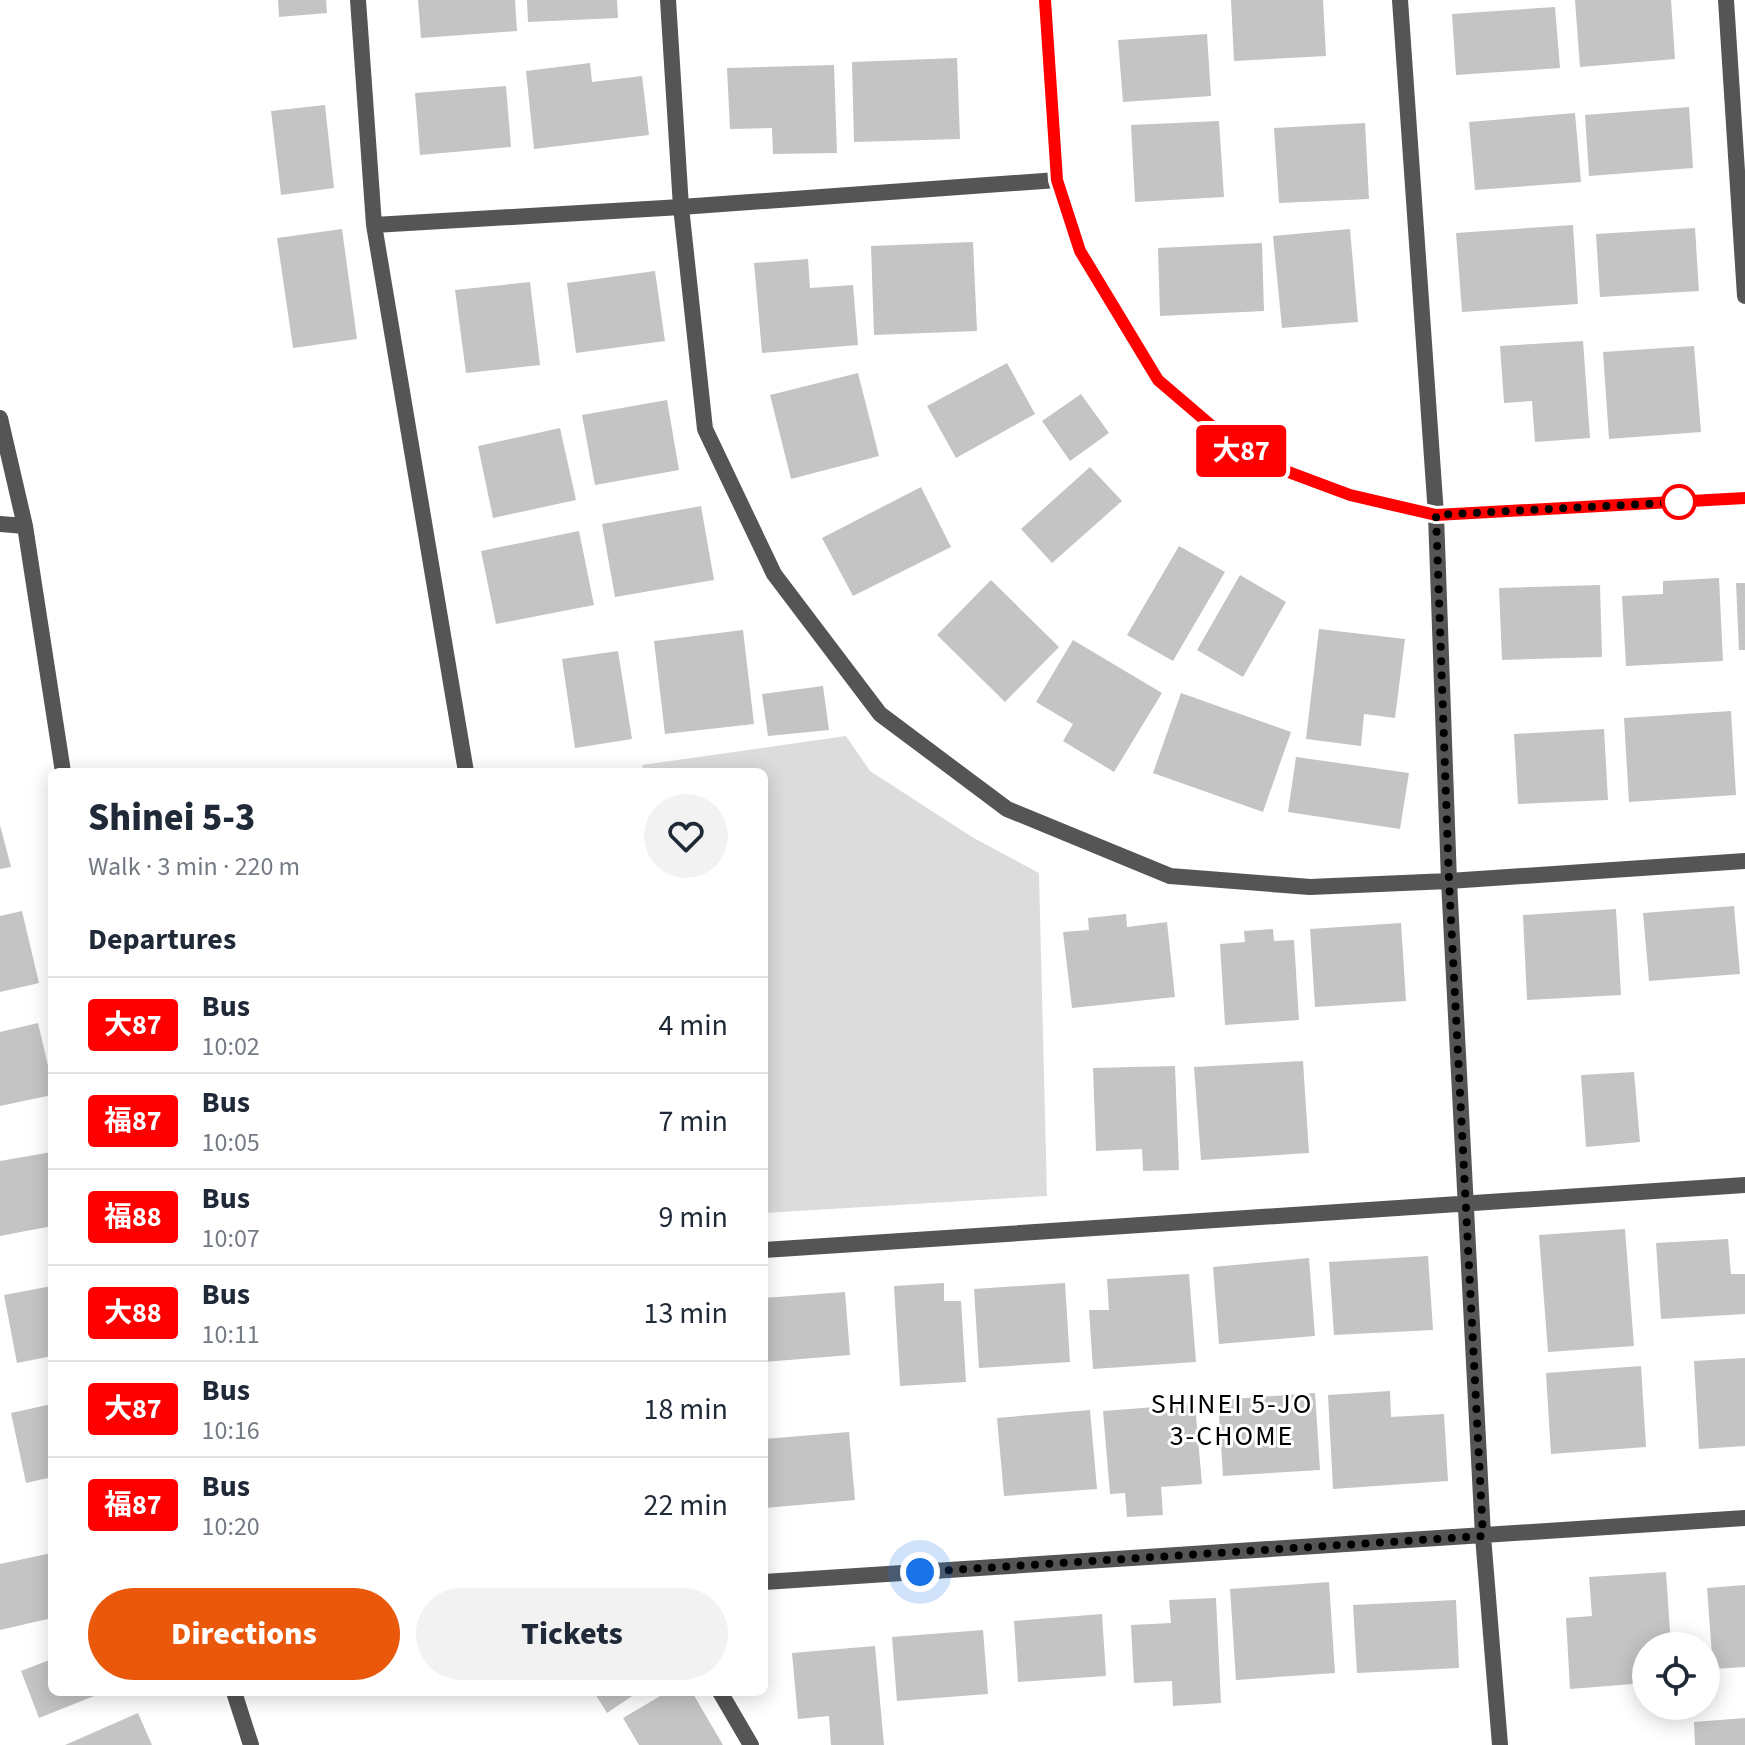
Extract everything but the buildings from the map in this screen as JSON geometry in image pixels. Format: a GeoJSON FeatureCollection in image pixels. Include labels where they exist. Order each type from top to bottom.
{"type":"FeatureCollection","features":[{"type":"Feature","properties":{"kind":"street"},"geometry":{"type":"LineString","coordinates":[[358,0],[374,225],[465,768]]}},
{"type":"Feature","properties":{"kind":"street"},"geometry":{"type":"LineString","coordinates":[[668,0],[681,207],[705,429],[774,574],[880,714],[1007,809],[1170,876],[1310,887],[1745,861]]}},
{"type":"Feature","properties":{"kind":"street"},"geometry":{"type":"LineString","coordinates":[[1045,0],[1057,180],[1080,251],[1158,380],[1248,457],[1350,495],[1436,515],[1745,498]]}},
{"type":"Feature","properties":{"kind":"street"},"geometry":{"type":"LineString","coordinates":[[1400,0],[1436,515],[1449,881],[1483,1536],[1500,1745]]}},
{"type":"Feature","properties":{"kind":"street"},"geometry":{"type":"LineString","coordinates":[[1726,0],[1745,296]]}},
{"type":"Feature","properties":{"kind":"street"},"geometry":{"type":"LineString","coordinates":[[374,225],[1057,180]]}},
{"type":"Feature","properties":{"kind":"street"},"geometry":{"type":"LineString","coordinates":[[0,418],[25,526],[62,768]]}},
{"type":"Feature","properties":{"kind":"street"},"geometry":{"type":"LineString","coordinates":[[0,524],[25,526]]}},
{"type":"Feature","properties":{"kind":"street"},"geometry":{"type":"LineString","coordinates":[[768,1250],[1745,1185]]}},
{"type":"Feature","properties":{"kind":"street"},"geometry":{"type":"LineString","coordinates":[[768,1582],[1745,1518]]}},
{"type":"Feature","properties":{"kind":"street"},"geometry":{"type":"LineString","coordinates":[[235,1696],[251,1745]]}},
{"type":"Feature","properties":{"kind":"street"},"geometry":{"type":"LineString","coordinates":[[722,1696],[751,1745]]}},
{"type":"Feature","properties":{"kind":"shaded area"},"geometry":{"type":"Polygon","coordinates":[[[846,736],[870,771],[972,837],[1039,873],[1047,1196],[768,1213],[768,768],[643,768],[642,765],[846,736]]]}},
{"type":"Feature","properties":{"kind":"bus line","name":"大87"},"geometry":{"type":"LineString","coordinates":[[1045,0],[1057,180],[1080,251],[1158,380],[1248,457],[1350,495],[1436,515],[1745,498]]}},
{"type":"Feature","properties":{"kind":"district","name":"SHINEI 5-JO 3-CHOME"},"geometry":{"type":"Point","coordinates":[1232,1420]}},
{"type":"Feature","properties":{"kind":"route"},"geometry":{"type":"LineString","coordinates":[[920,1572],[1483,1536],[1449,881],[1436,515],[1683,502],[1679,502]]}}]}
